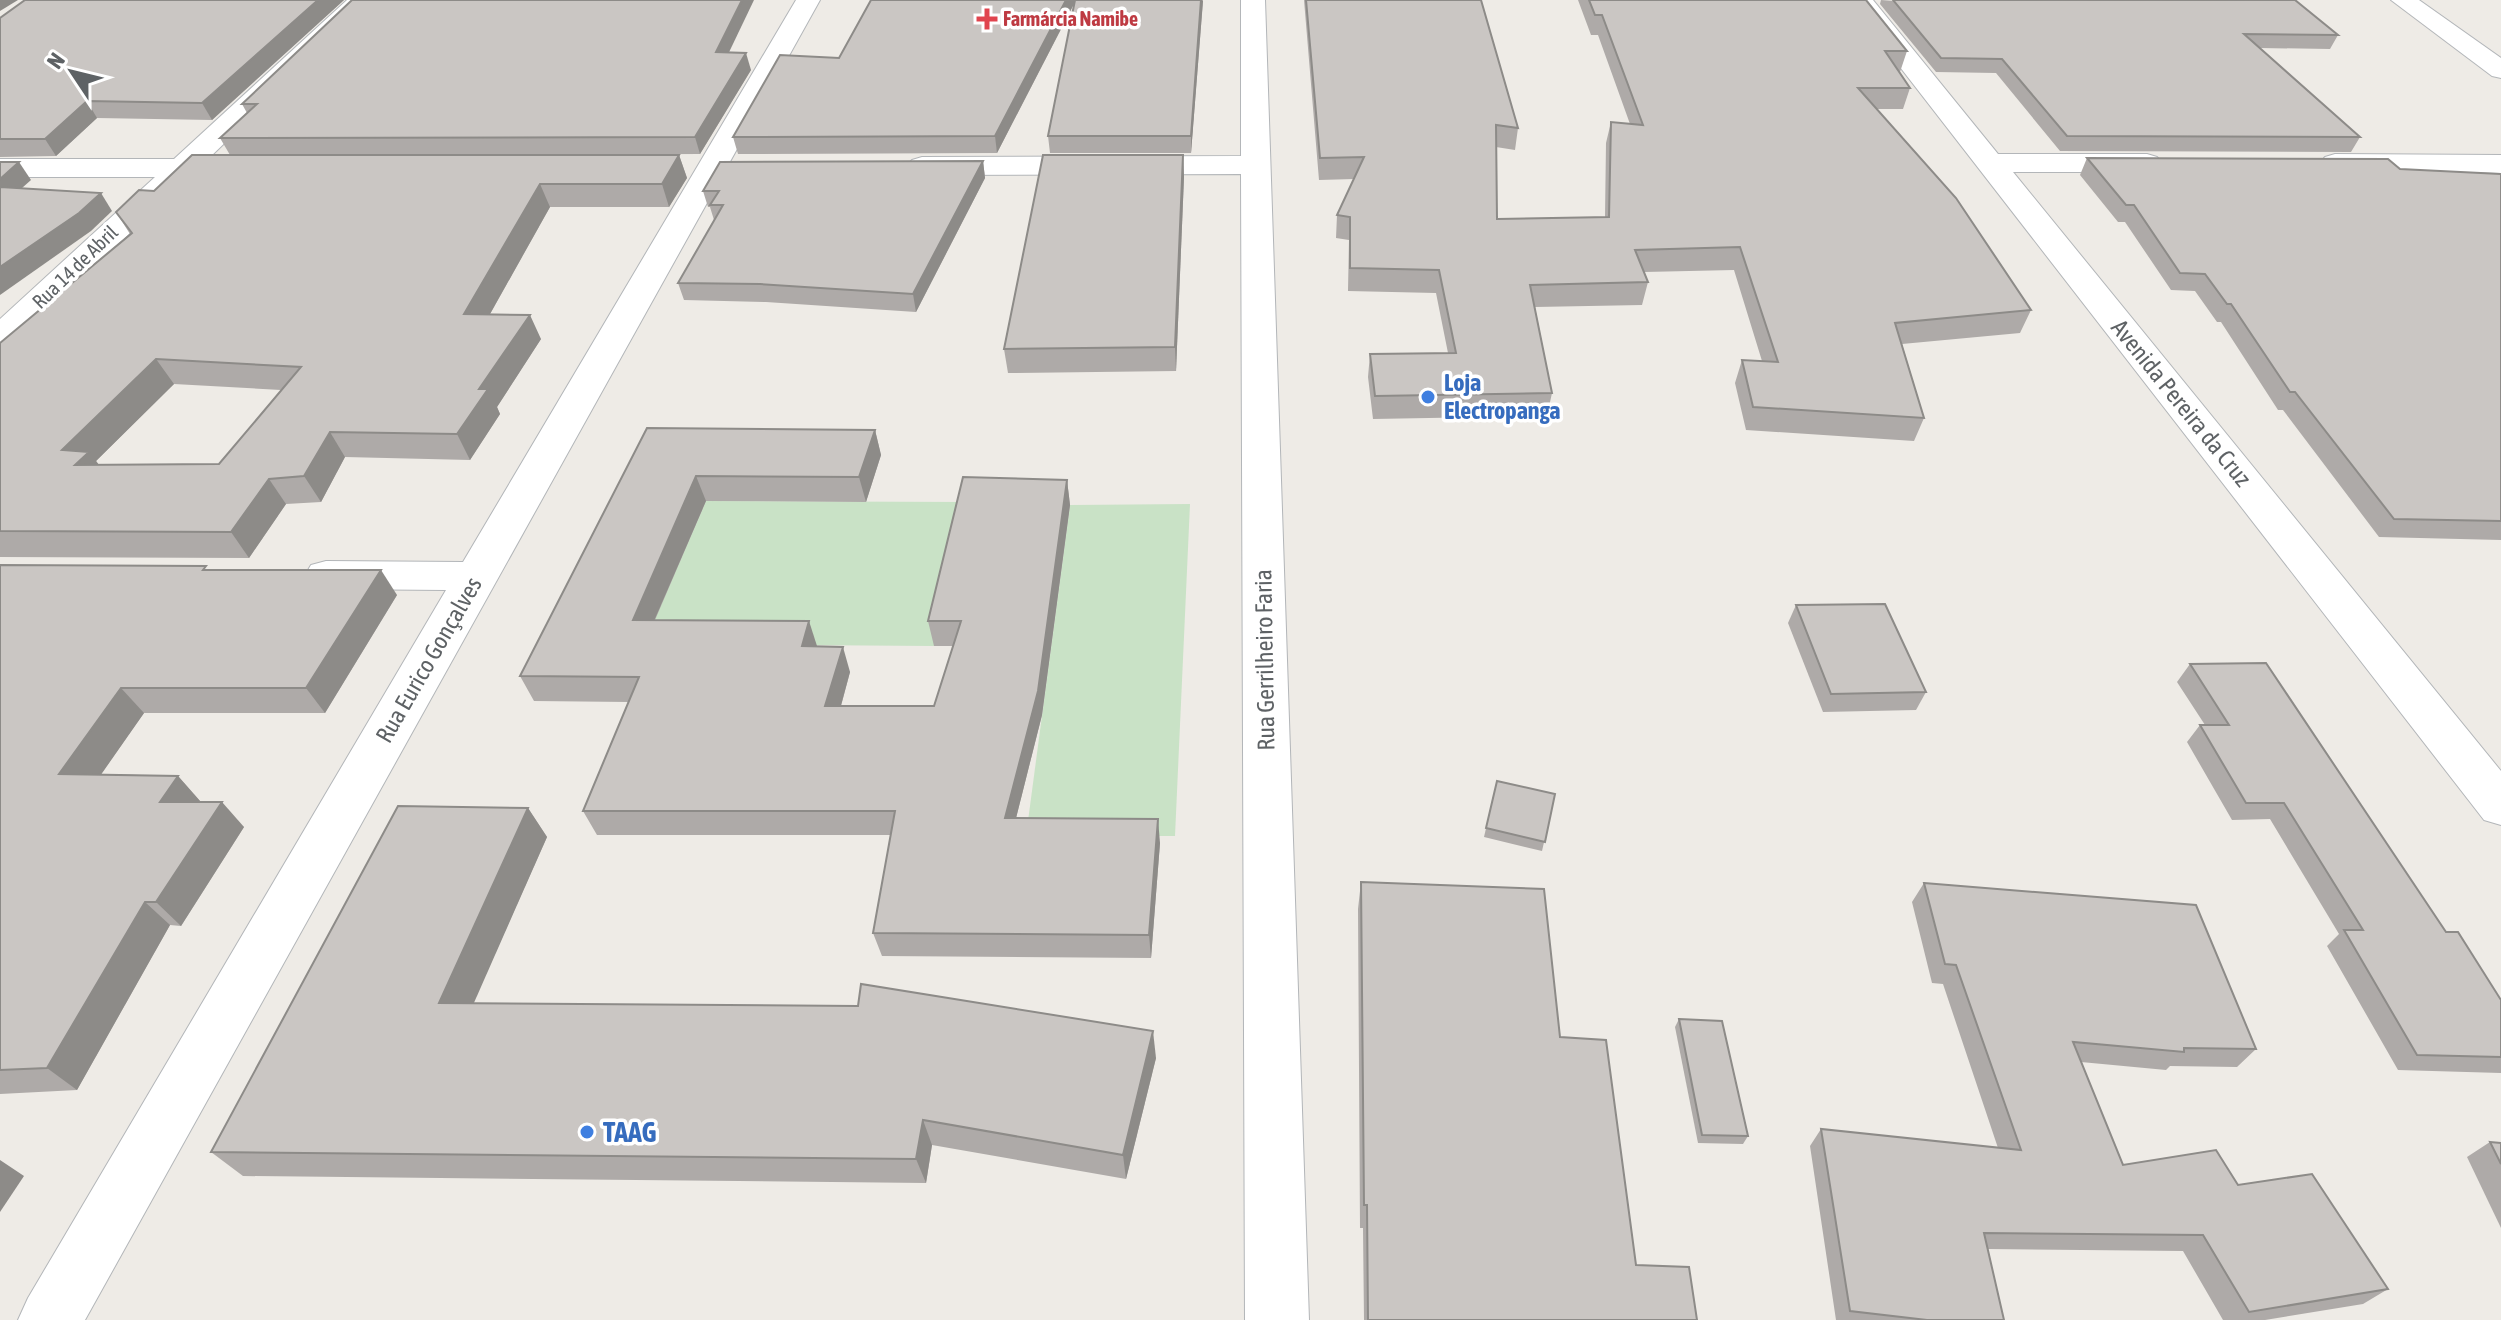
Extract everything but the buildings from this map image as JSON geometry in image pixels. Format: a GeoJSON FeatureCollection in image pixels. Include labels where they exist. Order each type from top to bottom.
{"type":"FeatureCollection","features":[{"type":"Feature","properties":{"kind":"street","name":"Rua 14 de Abril"},"geometry":{"type":"LineString","coordinates":[[0,338],[361,0]]}},
{"type":"Feature","properties":{"kind":"street","name":"Rua Eurico Gonçalves"},"geometry":{"type":"LineString","coordinates":[[50,1320],[808,0]]}},
{"type":"Feature","properties":{"kind":"street","name":"Rua Gerrilheiro Faria"},"geometry":{"type":"LineString","coordinates":[[1253,0],[1277,1320]]}},
{"type":"Feature","properties":{"kind":"street","name":"Avenida Pereira da Cruz"},"geometry":{"type":"LineString","coordinates":[[1860,0],[2501,806]]}},
{"type":"Feature","properties":{"kind":"street"},"geometry":{"type":"LineString","coordinates":[[2403,0],[2501,70]]}},
{"type":"Feature","properties":{"kind":"street"},"geometry":{"type":"LineString","coordinates":[[2428,0],[2501,49]]}},
{"type":"Feature","properties":{"kind":"street"},"geometry":{"type":"LineString","coordinates":[[1989,163],[2181,163]]}},
{"type":"Feature","properties":{"kind":"street"},"geometry":{"type":"LineString","coordinates":[[2309,163],[2501,164]]}},
{"type":"Feature","properties":{"kind":"street"},"geometry":{"type":"LineString","coordinates":[[888,166],[1255,165]]}},
{"type":"Feature","properties":{"kind":"street"},"geometry":{"type":"LineString","coordinates":[[0,168],[273,168]]}},
{"type":"Feature","properties":{"kind":"street"},"geometry":{"type":"LineString","coordinates":[[286,575],[477,576]]}},
{"type":"Feature","properties":{"kind":"green space"},"geometry":{"type":"Polygon","coordinates":[[[706,501],[968,502],[934,646],[644,644],[706,501]]]}},
{"type":"Feature","properties":{"kind":"green space"},"geometry":{"type":"Polygon","coordinates":[[[1190,504],[1175,836],[1026,836],[1070,505],[1190,504]]]}},
{"type":"Feature","properties":{"kind":"place","name":"Farmárcia Namibe"},"geometry":{"type":"Point","coordinates":[987,19]}},
{"type":"Feature","properties":{"kind":"place","name":"Loja Electropanga"},"geometry":{"type":"Point","coordinates":[1428,397]}},
{"type":"Feature","properties":{"kind":"place","name":"TAAG"},"geometry":{"type":"Point","coordinates":[587,1132]}}]}
